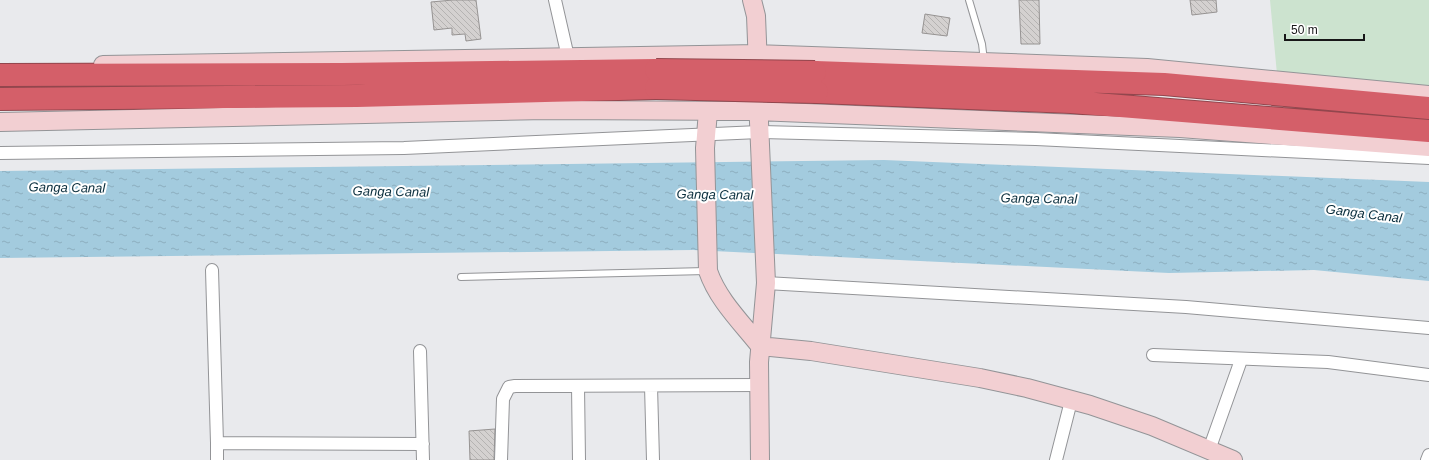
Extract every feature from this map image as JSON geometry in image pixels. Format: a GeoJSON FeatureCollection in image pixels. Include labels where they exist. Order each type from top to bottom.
{"type":"FeatureCollection","features":[{"type":"Feature","properties":{"kind":"highway"},"geometry":{"type":"LineString","coordinates":[[0,75],[342,74],[816,82],[1164,84],[1429,108]]}},
{"type":"Feature","properties":{"kind":"highway"},"geometry":{"type":"LineString","coordinates":[[0,99],[357,96],[656,79]]}},
{"type":"Feature","properties":{"kind":"highway"},"geometry":{"type":"LineString","coordinates":[[816,82],[1429,131]]}},
{"type":"Feature","properties":{"kind":"street"},"geometry":{"type":"LineString","coordinates":[[555,0],[568,57]]}},
{"type":"Feature","properties":{"kind":"street"},"geometry":{"type":"LineString","coordinates":[[752,0],[756,16],[758,54],[759,141],[766,283],[760,346],[760,460]]}},
{"type":"Feature","properties":{"kind":"street"},"geometry":{"type":"LineString","coordinates":[[0,65],[758,54],[1148,68],[1429,95]]}},
{"type":"Feature","properties":{"kind":"street"},"geometry":{"type":"LineString","coordinates":[[0,122],[538,110],[708,110],[1180,128],[1429,147]]}},
{"type":"Feature","properties":{"kind":"street"},"geometry":{"type":"LineString","coordinates":[[708,110],[706,141],[707,266],[713,286],[760,346],[811,351],[980,378],[1027,388],[1090,405],[1152,426],[1233,460]]}},
{"type":"Feature","properties":{"kind":"street"},"geometry":{"type":"LineString","coordinates":[[0,153],[404,148],[706,141],[1036,139],[1429,158]]}},
{"type":"Feature","properties":{"kind":"street"},"geometry":{"type":"LineString","coordinates":[[212,270],[217,460]]}},
{"type":"Feature","properties":{"kind":"street"},"geometry":{"type":"LineString","coordinates":[[766,283],[1186,307],[1429,328]]}},
{"type":"Feature","properties":{"kind":"street"},"geometry":{"type":"LineString","coordinates":[[420,351],[423,460]]}},
{"type":"Feature","properties":{"kind":"street"},"geometry":{"type":"LineString","coordinates":[[1153,355],[1241,360],[1328,362],[1429,375]]}},
{"type":"Feature","properties":{"kind":"street"},"geometry":{"type":"LineString","coordinates":[[1209,450],[1241,360]]}},
{"type":"Feature","properties":{"kind":"street"},"geometry":{"type":"LineString","coordinates":[[501,460],[503,399],[509,388],[515,386],[760,385]]}},
{"type":"Feature","properties":{"kind":"street"},"geometry":{"type":"LineString","coordinates":[[578,386],[579,460]]}},
{"type":"Feature","properties":{"kind":"street"},"geometry":{"type":"LineString","coordinates":[[651,386],[653,460]]}},
{"type":"Feature","properties":{"kind":"street"},"geometry":{"type":"LineString","coordinates":[[1056,460],[1071,401]]}},
{"type":"Feature","properties":{"kind":"street"},"geometry":{"type":"LineString","coordinates":[[217,443],[423,444]]}},
{"type":"Feature","properties":{"kind":"street"},"geometry":{"type":"LineString","coordinates":[[1427,460],[1429,455]]}},
{"type":"Feature","properties":{"kind":"lane"},"geometry":{"type":"LineString","coordinates":[[969,0],[982,44],[984,62]]}},
{"type":"Feature","properties":{"kind":"lane"},"geometry":{"type":"LineString","coordinates":[[461,277],[707,266]]}},
{"type":"Feature","properties":{"kind":"green space"},"geometry":{"type":"Polygon","coordinates":[[[1270,0],[1429,0],[1429,89],[1277,74],[1270,0]]]}},
{"type":"Feature","properties":{"kind":"water","name":"Ganga Canal"},"geometry":{"type":"Polygon","coordinates":[[[884,160],[1429,182],[1429,281],[1314,270],[1169,273],[693,250],[0,258],[0,171],[884,160]]]}},
{"type":"Feature","properties":{"kind":"building"},"geometry":{"type":"Polygon","coordinates":[[[476,0],[481,39],[466,41],[465,34],[452,35],[452,28],[434,30],[431,2],[476,0]]]}},
{"type":"Feature","properties":{"kind":"building"},"geometry":{"type":"Polygon","coordinates":[[[1019,0],[1039,0],[1040,44],[1021,44],[1019,0]]]}},
{"type":"Feature","properties":{"kind":"building"},"geometry":{"type":"Polygon","coordinates":[[[1190,0],[1216,0],[1217,12],[1192,15],[1190,0]]]}},
{"type":"Feature","properties":{"kind":"building"},"geometry":{"type":"Polygon","coordinates":[[[925,14],[950,18],[947,36],[922,33],[925,14]]]}},
{"type":"Feature","properties":{"kind":"building"},"geometry":{"type":"Polygon","coordinates":[[[495,429],[494,460],[470,460],[469,431],[495,429]]]}}]}
